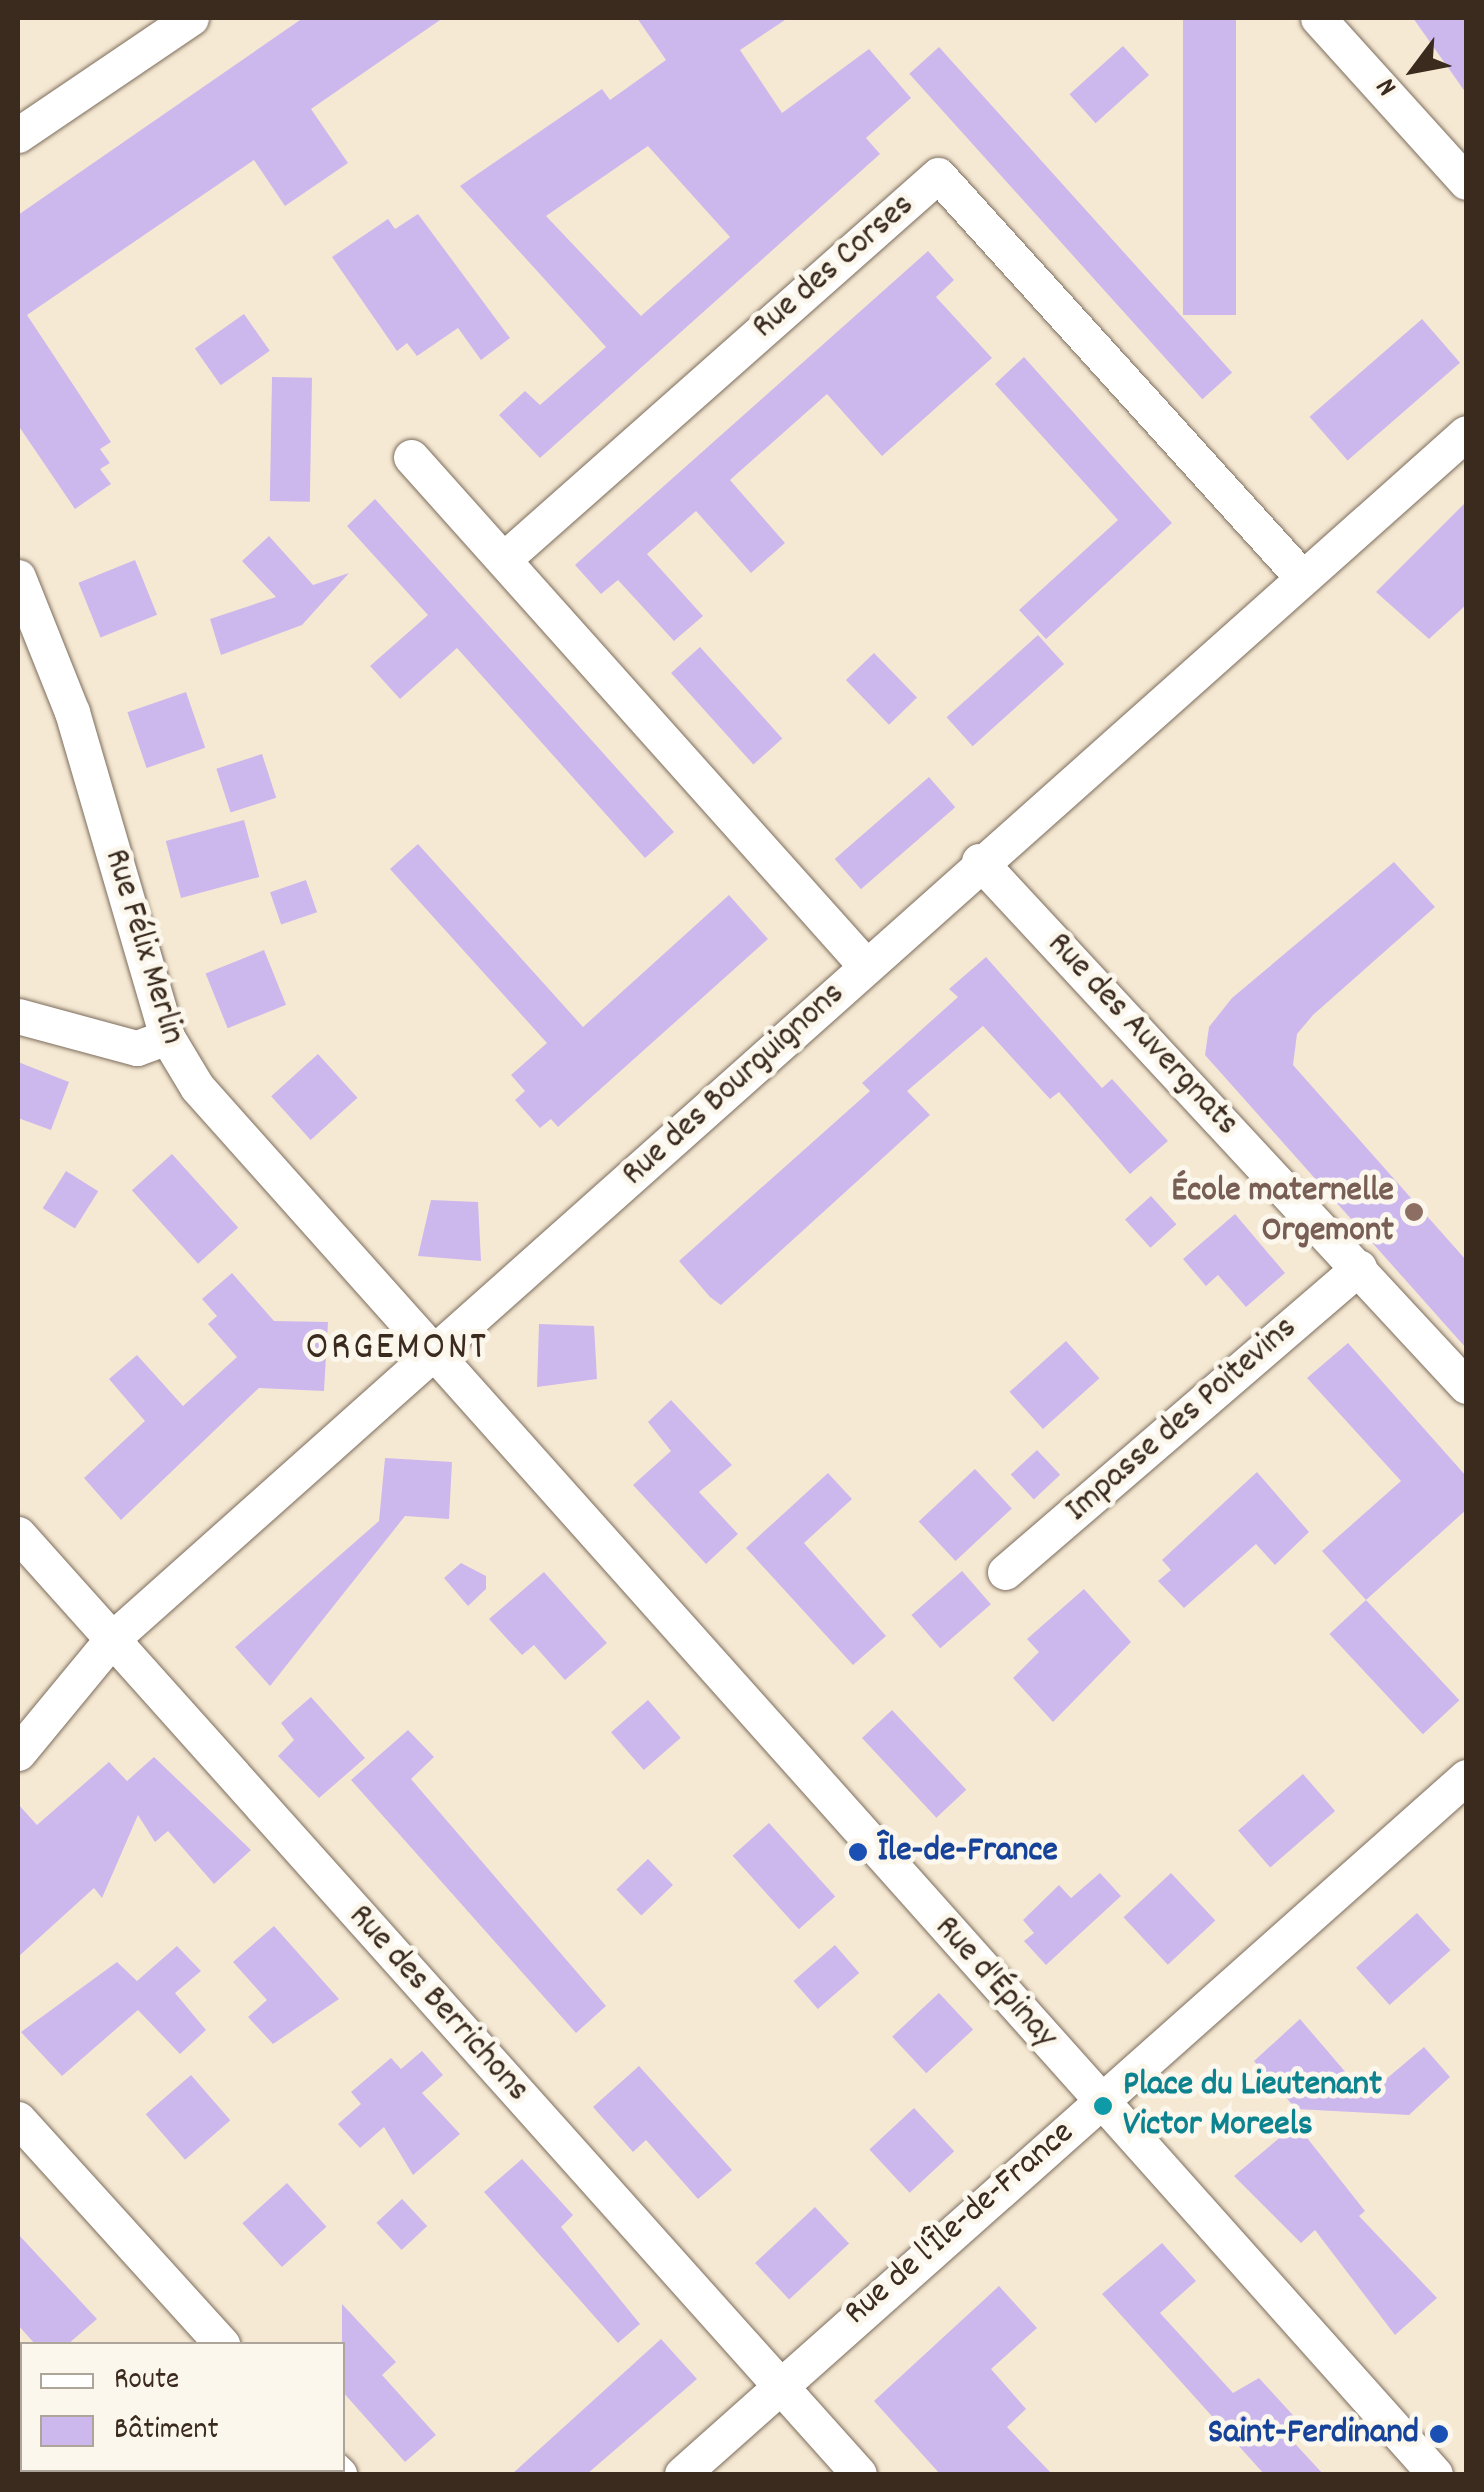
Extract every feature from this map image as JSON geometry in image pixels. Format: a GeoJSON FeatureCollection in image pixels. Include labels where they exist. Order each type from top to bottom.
{"type":"FeatureCollection","features":[{"type":"Feature","properties":{"kind":"street"},"geometry":{"type":"LineString","coordinates":[[18,135],[191,18]]}},
{"type":"Feature","properties":{"kind":"street"},"geometry":{"type":"LineString","coordinates":[[1318,18],[1466,182]]}},
{"type":"Feature","properties":{"kind":"street","name":"Rue des Corses"},"geometry":{"type":"LineString","coordinates":[[504,558],[938,175],[1301,576]]}},
{"type":"Feature","properties":{"kind":"street","name":"Rue des Bourguignons"},"geometry":{"type":"LineString","coordinates":[[18,1752],[112,1639],[435,1357],[980,861],[1466,433]]}},
{"type":"Feature","properties":{"kind":"street"},"geometry":{"type":"LineString","coordinates":[[411,457],[866,964]]}},
{"type":"Feature","properties":{"kind":"street","name":"Rue Félix Merlin"},"geometry":{"type":"LineString","coordinates":[[18,577],[72,712],[167,1037],[197,1088],[435,1357]]}},
{"type":"Feature","properties":{"kind":"street","name":"Rue des Auvergnats"},"geometry":{"type":"LineString","coordinates":[[980,861],[1360,1267],[1466,1386]]}},
{"type":"Feature","properties":{"kind":"street"},"geometry":{"type":"LineString","coordinates":[[18,1016],[137,1048],[167,1037]]}},
{"type":"Feature","properties":{"kind":"street","name":"Impasse des Poitevins"},"geometry":{"type":"LineString","coordinates":[[1004,1572],[1360,1267]]}},
{"type":"Feature","properties":{"kind":"street","name":"Rue d'Épinay"},"geometry":{"type":"LineString","coordinates":[[435,1357],[1435,2474]]}},
{"type":"Feature","properties":{"kind":"street","name":"Rue des Berrichons"},"geometry":{"type":"LineString","coordinates":[[18,1534],[858,2474]]}},
{"type":"Feature","properties":{"kind":"street","name":"Rue de l'Île-de-France"},"geometry":{"type":"LineString","coordinates":[[682,2474],[1466,1777]]}},
{"type":"Feature","properties":{"kind":"street"},"geometry":{"type":"LineString","coordinates":[[18,2119],[220,2342]]}},
{"type":"Feature","properties":{"kind":"building"},"geometry":{"type":"Polygon","coordinates":[[[303,18],[443,18],[311,109],[348,163],[285,206],[254,160],[27,315],[111,442],[100,449],[110,463],[100,469],[111,484],[75,509],[18,425],[18,215],[303,18]]]}},
{"type":"Feature","properties":{"kind":"building"},"geometry":{"type":"Polygon","coordinates":[[[637,18],[788,18],[740,50],[782,113],[869,49],[911,98],[866,138],[880,154],[540,458],[499,415],[525,391],[540,405],[606,347],[460,186],[602,89],[610,100],[666,60],[637,18]],[[648,146],[546,216],[641,316],[730,237],[648,146]]]}},
{"type":"Feature","properties":{"kind":"building"},"geometry":{"type":"Polygon","coordinates":[[[1183,18],[1236,18],[1236,315],[1183,315],[1183,18]]]}},
{"type":"Feature","properties":{"kind":"building"},"geometry":{"type":"Polygon","coordinates":[[[1413,18],[1466,18],[1466,93],[1413,18]]]}},
{"type":"Feature","properties":{"kind":"building"},"geometry":{"type":"Polygon","coordinates":[[[1123,46],[1149,75],[1096,123],[1069,94],[1123,46]]]}},
{"type":"Feature","properties":{"kind":"building"},"geometry":{"type":"Polygon","coordinates":[[[939,47],[1232,372],[1202,399],[909,74],[939,47]]]}},
{"type":"Feature","properties":{"kind":"building"},"geometry":{"type":"Polygon","coordinates":[[[418,214],[510,338],[481,360],[458,328],[417,356],[407,343],[397,351],[332,257],[388,219],[395,229],[418,214]]]}},
{"type":"Feature","properties":{"kind":"building"},"geometry":{"type":"Polygon","coordinates":[[[928,251],[954,280],[936,297],[992,358],[882,456],[827,394],[730,480],[785,543],[751,573],[696,511],[647,554],[703,616],[674,641],[618,580],[601,594],[575,565],[928,251]]]}},
{"type":"Feature","properties":{"kind":"building"},"geometry":{"type":"Polygon","coordinates":[[[244,314],[270,351],[221,385],[195,348],[244,314]]]}},
{"type":"Feature","properties":{"kind":"building"},"geometry":{"type":"Polygon","coordinates":[[[1422,319],[1460,363],[1348,461],[1310,417],[1422,319]]]}},
{"type":"Feature","properties":{"kind":"building"},"geometry":{"type":"Polygon","coordinates":[[[1024,357],[1172,523],[1046,639],[1019,610],[1118,520],[995,384],[1024,357]]]}},
{"type":"Feature","properties":{"kind":"building"},"geometry":{"type":"Polygon","coordinates":[[[272,377],[312,378],[310,502],[270,501],[272,377]]]}},
{"type":"Feature","properties":{"kind":"building"},"geometry":{"type":"Polygon","coordinates":[[[375,499],[674,832],[645,858],[457,648],[400,699],[370,666],[428,615],[347,526],[375,499]]]}},
{"type":"Feature","properties":{"kind":"building"},"geometry":{"type":"Polygon","coordinates":[[[1466,502],[1466,605],[1429,639],[1376,592],[1466,502]]]}},
{"type":"Feature","properties":{"kind":"building"},"geometry":{"type":"Polygon","coordinates":[[[269,536],[313,585],[349,573],[302,625],[221,655],[210,619],[276,597],[242,561],[269,536]]]}},
{"type":"Feature","properties":{"kind":"building"},"geometry":{"type":"Polygon","coordinates":[[[135,560],[157,615],[101,638],[78,583],[135,560]]]}},
{"type":"Feature","properties":{"kind":"building"},"geometry":{"type":"Polygon","coordinates":[[[1038,635],[1064,664],[973,746],[947,717],[1038,635]]]}},
{"type":"Feature","properties":{"kind":"building"},"geometry":{"type":"Polygon","coordinates":[[[700,647],[782,738],[753,765],[671,673],[700,647]]]}},
{"type":"Feature","properties":{"kind":"building"},"geometry":{"type":"Polygon","coordinates":[[[874,653],[917,698],[889,725],[846,680],[874,653]]]}},
{"type":"Feature","properties":{"kind":"building"},"geometry":{"type":"Polygon","coordinates":[[[186,692],[205,748],[147,768],[127,712],[186,692]]]}},
{"type":"Feature","properties":{"kind":"building"},"geometry":{"type":"Polygon","coordinates":[[[262,754],[276,798],[231,813],[216,769],[262,754]]]}},
{"type":"Feature","properties":{"kind":"building"},"geometry":{"type":"Polygon","coordinates":[[[929,777],[955,807],[861,889],[835,859],[929,777]]]}},
{"type":"Feature","properties":{"kind":"building"},"geometry":{"type":"Polygon","coordinates":[[[244,820],[259,877],[181,898],[166,841],[244,820]]]}},
{"type":"Feature","properties":{"kind":"building"},"geometry":{"type":"Polygon","coordinates":[[[418,844],[583,1027],[729,895],[768,939],[558,1127],[551,1119],[540,1128],[515,1100],[525,1091],[511,1075],[547,1043],[390,869],[418,844]]]}},
{"type":"Feature","properties":{"kind":"building"},"geometry":{"type":"Polygon","coordinates":[[[1394,862],[1435,907],[1313,1015],[1297,1034],[1293,1065],[1466,1260],[1466,1348],[1205,1055],[1209,1027],[1232,998],[1394,862]]]}},
{"type":"Feature","properties":{"kind":"building"},"geometry":{"type":"Polygon","coordinates":[[[306,880],[317,912],[281,925],[270,892],[306,880]]]}},
{"type":"Feature","properties":{"kind":"building"},"geometry":{"type":"Polygon","coordinates":[[[264,950],[286,1005],[228,1028],[206,974],[264,950]]]}},
{"type":"Feature","properties":{"kind":"building"},"geometry":{"type":"Polygon","coordinates":[[[986,957],[1102,1088],[1112,1079],[1168,1141],[1130,1174],[1059,1092],[1050,1099],[983,1026],[907,1091],[930,1115],[721,1305],[710,1297],[679,1261],[870,1091],[862,1083],[958,997],[949,989],[986,957]]]}},
{"type":"Feature","properties":{"kind":"building"},"geometry":{"type":"Polygon","coordinates":[[[318,1054],[357,1098],[311,1140],[271,1096],[318,1054]]]}},
{"type":"Feature","properties":{"kind":"building"},"geometry":{"type":"Polygon","coordinates":[[[18,1062],[69,1082],[51,1130],[18,1118],[18,1062]]]}},
{"type":"Feature","properties":{"kind":"building"},"geometry":{"type":"Polygon","coordinates":[[[172,1154],[238,1228],[198,1264],[132,1190],[172,1154]]]}},
{"type":"Feature","properties":{"kind":"building"},"geometry":{"type":"Polygon","coordinates":[[[66,1171],[98,1191],[75,1228],[43,1208],[66,1171]]]}},
{"type":"Feature","properties":{"kind":"building"},"geometry":{"type":"Polygon","coordinates":[[[1151,1196],[1176,1224],[1150,1248],[1125,1219],[1151,1196]]]}},
{"type":"Feature","properties":{"kind":"building"},"geometry":{"type":"Polygon","coordinates":[[[431,1200],[478,1202],[481,1261],[418,1256],[431,1200]]]}},
{"type":"Feature","properties":{"kind":"building"},"geometry":{"type":"Polygon","coordinates":[[[1235,1214],[1285,1273],[1246,1307],[1218,1275],[1206,1286],[1183,1259],[1235,1214]]]}},
{"type":"Feature","properties":{"kind":"building"},"geometry":{"type":"Polygon","coordinates":[[[232,1273],[274,1321],[328,1322],[324,1391],[259,1388],[121,1520],[84,1478],[145,1421],[109,1379],[137,1355],[183,1406],[237,1357],[208,1324],[217,1316],[202,1299],[232,1273]]]}},
{"type":"Feature","properties":{"kind":"building"},"geometry":{"type":"Polygon","coordinates":[[[539,1324],[594,1326],[597,1379],[537,1387],[539,1324]]]}},
{"type":"Feature","properties":{"kind":"building"},"geometry":{"type":"Polygon","coordinates":[[[1066,1341],[1099,1378],[1043,1429],[1010,1392],[1066,1341]]]}},
{"type":"Feature","properties":{"kind":"building"},"geometry":{"type":"Polygon","coordinates":[[[1348,1343],[1466,1476],[1466,1510],[1366,1600],[1322,1551],[1401,1481],[1307,1378],[1348,1343]]]}},
{"type":"Feature","properties":{"kind":"building"},"geometry":{"type":"Polygon","coordinates":[[[671,1400],[732,1465],[699,1492],[738,1534],[706,1564],[633,1485],[671,1451],[648,1422],[671,1400]]]}},
{"type":"Feature","properties":{"kind":"building"},"geometry":{"type":"Polygon","coordinates":[[[1037,1450],[1060,1475],[1034,1499],[1011,1475],[1037,1450]]]}},
{"type":"Feature","properties":{"kind":"building"},"geometry":{"type":"Polygon","coordinates":[[[385,1458],[452,1462],[449,1519],[405,1516],[270,1686],[235,1647],[379,1521],[385,1458]]]}},
{"type":"Feature","properties":{"kind":"building"},"geometry":{"type":"Polygon","coordinates":[[[975,1469],[1012,1508],[956,1561],[919,1522],[975,1469]]]}},
{"type":"Feature","properties":{"kind":"building"},"geometry":{"type":"Polygon","coordinates":[[[1257,1472],[1309,1532],[1275,1565],[1256,1544],[1184,1608],[1158,1581],[1171,1570],[1162,1560],[1257,1472]]]}},
{"type":"Feature","properties":{"kind":"building"},"geometry":{"type":"Polygon","coordinates":[[[828,1473],[852,1499],[804,1543],[886,1636],[853,1665],[746,1548],[828,1473]]]}},
{"type":"Feature","properties":{"kind":"building"},"geometry":{"type":"Polygon","coordinates":[[[461,1563],[486,1576],[486,1589],[468,1606],[444,1578],[461,1563]]]}},
{"type":"Feature","properties":{"kind":"building"},"geometry":{"type":"Polygon","coordinates":[[[962,1571],[991,1604],[940,1648],[911,1615],[962,1571]]]}},
{"type":"Feature","properties":{"kind":"building"},"geometry":{"type":"Polygon","coordinates":[[[544,1572],[607,1643],[565,1680],[534,1645],[522,1655],[489,1619],[544,1572]]]}},
{"type":"Feature","properties":{"kind":"building"},"geometry":{"type":"Polygon","coordinates":[[[1084,1589],[1131,1642],[1053,1722],[1013,1678],[1039,1652],[1027,1639],[1084,1589]]]}},
{"type":"Feature","properties":{"kind":"building"},"geometry":{"type":"Polygon","coordinates":[[[1366,1600],[1459,1700],[1423,1734],[1329,1634],[1366,1600]]]}},
{"type":"Feature","properties":{"kind":"building"},"geometry":{"type":"Polygon","coordinates":[[[311,1697],[365,1758],[319,1798],[278,1756],[294,1740],[281,1723],[311,1697]]]}},
{"type":"Feature","properties":{"kind":"building"},"geometry":{"type":"Polygon","coordinates":[[[648,1700],[681,1738],[644,1770],[611,1732],[648,1700]]]}},
{"type":"Feature","properties":{"kind":"building"},"geometry":{"type":"Polygon","coordinates":[[[892,1710],[966,1790],[936,1818],[862,1738],[892,1710]]]}},
{"type":"Feature","properties":{"kind":"building"},"geometry":{"type":"Polygon","coordinates":[[[408,1730],[434,1757],[411,1779],[606,2006],[576,2033],[351,1780],[408,1730]]]}},
{"type":"Feature","properties":{"kind":"building"},"geometry":{"type":"Polygon","coordinates":[[[154,1757],[251,1850],[214,1884],[168,1831],[155,1842],[138,1815],[102,1898],[94,1888],[18,1957],[18,1804],[37,1825],[109,1762],[127,1781],[154,1757]]]}},
{"type":"Feature","properties":{"kind":"building"},"geometry":{"type":"Polygon","coordinates":[[[1303,1774],[1335,1811],[1270,1867],[1238,1830],[1303,1774]]]}},
{"type":"Feature","properties":{"kind":"building"},"geometry":{"type":"Polygon","coordinates":[[[769,1823],[835,1897],[799,1929],[733,1856],[769,1823]]]}},
{"type":"Feature","properties":{"kind":"building"},"geometry":{"type":"Polygon","coordinates":[[[648,1859],[673,1885],[641,1915],[616,1890],[648,1859]]]}},
{"type":"Feature","properties":{"kind":"building"},"geometry":{"type":"Polygon","coordinates":[[[1100,1873],[1121,1896],[1046,1965],[1024,1941],[1034,1933],[1023,1920],[1059,1885],[1071,1898],[1100,1873]]]}},
{"type":"Feature","properties":{"kind":"building"},"geometry":{"type":"Polygon","coordinates":[[[1171,1873],[1215,1921],[1168,1965],[1123,1917],[1171,1873]]]}},
{"type":"Feature","properties":{"kind":"building"},"geometry":{"type":"Polygon","coordinates":[[[1417,1913],[1450,1950],[1390,2005],[1356,1968],[1417,1913]]]}},
{"type":"Feature","properties":{"kind":"building"},"geometry":{"type":"Polygon","coordinates":[[[274,1926],[339,1999],[273,2044],[248,2017],[267,2000],[233,1962],[274,1926]]]}},
{"type":"Feature","properties":{"kind":"building"},"geometry":{"type":"Polygon","coordinates":[[[835,1945],[859,1973],[818,2009],[793,1981],[835,1945]]]}},
{"type":"Feature","properties":{"kind":"building"},"geometry":{"type":"Polygon","coordinates":[[[177,1946],[201,1971],[175,1993],[206,2030],[180,2054],[138,2010],[62,2076],[21,2032],[117,1962],[137,1981],[177,1946]]]}},
{"type":"Feature","properties":{"kind":"building"},"geometry":{"type":"Polygon","coordinates":[[[939,1993],[973,2030],[926,2073],[892,2037],[939,1993]]]}},
{"type":"Feature","properties":{"kind":"building"},"geometry":{"type":"Polygon","coordinates":[[[1300,2019],[1366,2096],[1424,2047],[1450,2077],[1409,2115],[1296,2109],[1254,2061],[1300,2019]]]}},
{"type":"Feature","properties":{"kind":"building"},"geometry":{"type":"Polygon","coordinates":[[[422,2051],[443,2075],[422,2093],[460,2134],[413,2175],[384,2127],[360,2148],[338,2124],[361,2104],[351,2092],[391,2058],[401,2069],[422,2051]]]}},
{"type":"Feature","properties":{"kind":"building"},"geometry":{"type":"Polygon","coordinates":[[[639,2066],[732,2170],[698,2199],[646,2140],[633,2152],[593,2107],[639,2066]]]}},
{"type":"Feature","properties":{"kind":"building"},"geometry":{"type":"Polygon","coordinates":[[[191,2075],[230,2120],[185,2160],[146,2114],[191,2075]]]}},
{"type":"Feature","properties":{"kind":"building"},"geometry":{"type":"Polygon","coordinates":[[[914,2108],[954,2151],[910,2193],[869,2150],[914,2108]]]}},
{"type":"Feature","properties":{"kind":"building"},"geometry":{"type":"Polygon","coordinates":[[[1296,2124],[1365,2211],[1359,2216],[1437,2298],[1395,2335],[1315,2230],[1301,2243],[1234,2176],[1296,2124]]]}},
{"type":"Feature","properties":{"kind":"building"},"geometry":{"type":"Polygon","coordinates":[[[522,2159],[573,2215],[561,2227],[640,2324],[618,2343],[484,2192],[522,2159]]]}},
{"type":"Feature","properties":{"kind":"building"},"geometry":{"type":"Polygon","coordinates":[[[287,2183],[326,2227],[282,2267],[242,2223],[287,2183]]]}},
{"type":"Feature","properties":{"kind":"building"},"geometry":{"type":"Polygon","coordinates":[[[402,2199],[427,2226],[402,2250],[376,2223],[402,2199]]]}},
{"type":"Feature","properties":{"kind":"building"},"geometry":{"type":"Polygon","coordinates":[[[815,2207],[849,2244],[789,2299],[755,2263],[815,2207]]]}},
{"type":"Feature","properties":{"kind":"building"},"geometry":{"type":"Polygon","coordinates":[[[18,2234],[97,2319],[70,2342],[33,2342],[18,2325],[18,2234]]]}},
{"type":"Feature","properties":{"kind":"building"},"geometry":{"type":"Polygon","coordinates":[[[1162,2243],[1196,2281],[1160,2313],[1233,2393],[1259,2378],[1301,2424],[1288,2436],[1323,2474],[1264,2474],[1102,2294],[1162,2243]]]}},
{"type":"Feature","properties":{"kind":"building"},"geometry":{"type":"Polygon","coordinates":[[[999,2286],[1037,2328],[991,2369],[1026,2409],[1007,2427],[1052,2474],[940,2474],[874,2401],[999,2286]]]}},
{"type":"Feature","properties":{"kind":"building"},"geometry":{"type":"Polygon","coordinates":[[[342,2304],[396,2362],[382,2375],[436,2435],[405,2462],[345,2394],[342,2304]]]}},
{"type":"Feature","properties":{"kind":"building"},"geometry":{"type":"Polygon","coordinates":[[[661,2339],[697,2379],[587,2474],[512,2474],[661,2339]]]}},
{"type":"Feature","properties":{"kind":"place","name":"École maternelle Orgemont"},"geometry":{"type":"Point","coordinates":[1414,1212]}},
{"type":"Feature","properties":{"kind":"place","name":"Île-de-France"},"geometry":{"type":"Point","coordinates":[858,1852]}},
{"type":"Feature","properties":{"kind":"place","name":"Place du Lieutenant Victor Moreels"},"geometry":{"type":"Point","coordinates":[1103,2106]}},
{"type":"Feature","properties":{"kind":"place","name":"Saint-Ferdinand"},"geometry":{"type":"Point","coordinates":[1439,2434]}},
{"type":"Feature","properties":{"kind":"district","name":"ORGEMONT"},"geometry":{"type":"Point","coordinates":[397,1350]}}]}
